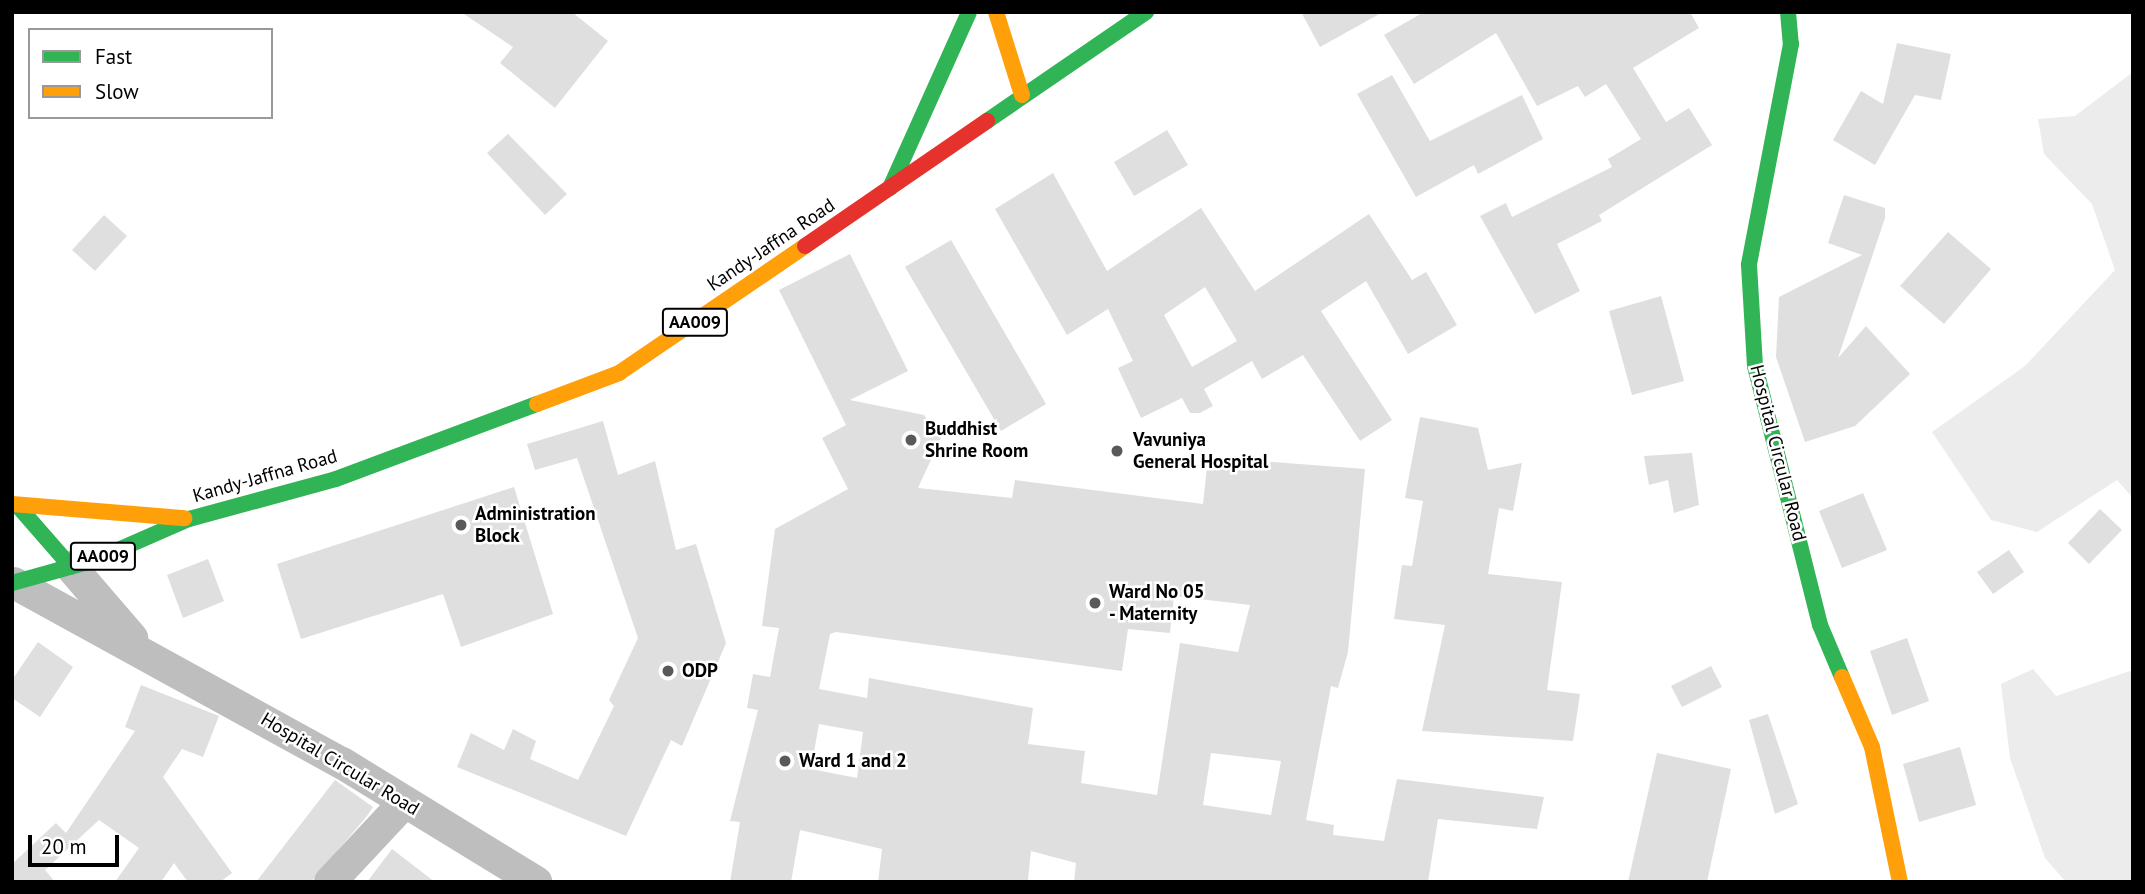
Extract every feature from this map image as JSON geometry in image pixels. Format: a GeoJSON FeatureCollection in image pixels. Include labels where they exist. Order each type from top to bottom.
{"type":"FeatureCollection","features":[{"type":"Feature","properties":{"kind":"main road"},"geometry":{"type":"LineString","coordinates":[[890,190],[969,12]]}},
{"type":"Feature","properties":{"kind":"main road"},"geometry":{"type":"LineString","coordinates":[[996,12],[1022,95]]}},
{"type":"Feature","properties":{"kind":"main road","name":"Kandy-Jaffna Road"},"geometry":{"type":"LineString","coordinates":[[13,583],[71,567],[189,519],[336,479],[620,373],[890,190],[1099,41],[1146,12]]}},
{"type":"Feature","properties":{"kind":"main road","name":"Hospital Circular Road"},"geometry":{"type":"LineString","coordinates":[[1788,12],[1791,44],[1749,265],[1755,366],[1820,625],[1872,747],[1900,882]]}},
{"type":"Feature","properties":{"kind":"main road"},"geometry":{"type":"LineString","coordinates":[[1088,22],[1099,41]]}},
{"type":"Feature","properties":{"kind":"main road","name":"Kandy-Jaffna Road"},"geometry":{"type":"LineString","coordinates":[[14,505],[189,519]]}},
{"type":"Feature","properties":{"kind":"main road","name":"Hospital Circular Road"},"geometry":{"type":"LineString","coordinates":[[14,505],[71,567]]}},
{"type":"Feature","properties":{"kind":"street","name":"Hospital Circular Road"},"geometry":{"type":"LineString","coordinates":[[71,567],[142,650]]}},
{"type":"Feature","properties":{"kind":"street","name":"Hospital Circular Road"},"geometry":{"type":"LineString","coordinates":[[13,583],[142,650],[536,882]]}},
{"type":"Feature","properties":{"kind":"street"},"geometry":{"type":"LineString","coordinates":[[330,882],[404,803]]}},
{"type":"Feature","properties":{"kind":"shaded area"},"geometry":{"type":"Polygon","coordinates":[[[2133,72],[2133,498],[2117,480],[2037,532],[1991,520],[1932,432],[2025,366],[2115,270],[2092,204],[2044,154],[2038,119],[2075,116],[2133,72]]]}},
{"type":"Feature","properties":{"kind":"shaded area"},"geometry":{"type":"Polygon","coordinates":[[[2033,669],[2056,696],[2133,670],[2133,882],[2066,882],[2045,858],[2010,758],[2001,684],[2033,669]]]}},
{"type":"Feature","properties":{"kind":"building"},"geometry":{"type":"Polygon","coordinates":[[[461,12],[572,12],[608,41],[555,108],[500,63],[513,47],[461,12]]]}},
{"type":"Feature","properties":{"kind":"building"},"geometry":{"type":"Polygon","coordinates":[[[1301,12],[1383,12],[1320,47],[1301,12]]]}},
{"type":"Feature","properties":{"kind":"building"},"geometry":{"type":"Polygon","coordinates":[[[1424,12],[1690,12],[1699,28],[1633,68],[1666,122],[1689,108],[1712,145],[1599,215],[1602,221],[1557,244],[1580,291],[1535,314],[1480,216],[1506,203],[1512,217],[1612,167],[1608,159],[1641,139],[1606,84],[1585,97],[1578,86],[1537,106],[1496,33],[1414,84],[1384,35],[1424,12]]]}},
{"type":"Feature","properties":{"kind":"building"},"geometry":{"type":"Polygon","coordinates":[[[1897,43],[1951,54],[1941,100],[1915,95],[1875,165],[1833,140],[1861,91],[1883,104],[1897,43]]]}},
{"type":"Feature","properties":{"kind":"building"},"geometry":{"type":"Polygon","coordinates":[[[1392,75],[1430,141],[1522,95],[1543,139],[1478,174],[1474,165],[1416,197],[1357,94],[1392,75]]]}},
{"type":"Feature","properties":{"kind":"building"},"geometry":{"type":"Polygon","coordinates":[[[1167,130],[1188,165],[1134,196],[1114,162],[1167,130]]]}},
{"type":"Feature","properties":{"kind":"building"},"geometry":{"type":"Polygon","coordinates":[[[508,134],[567,194],[545,215],[487,153],[508,134]]]}},
{"type":"Feature","properties":{"kind":"building"},"geometry":{"type":"Polygon","coordinates":[[[1053,173],[1107,271],[1201,208],[1255,291],[1369,214],[1412,280],[1426,272],[1457,325],[1408,354],[1366,281],[1321,311],[1392,420],[1360,441],[1303,355],[1262,379],[1252,361],[1204,389],[1213,406],[1200,413],[1190,413],[1182,398],[1141,418],[1118,368],[1133,361],[1108,309],[1067,335],[995,209],[1053,173]],[[1205,287],[1164,315],[1192,367],[1237,341],[1205,287]]]}},
{"type":"Feature","properties":{"kind":"building"},"geometry":{"type":"Polygon","coordinates":[[[1844,195],[1885,208],[1885,218],[1838,358],[1866,326],[1910,374],[1855,426],[1805,442],[1776,357],[1779,297],[1862,255],[1828,243],[1844,195]]]}},
{"type":"Feature","properties":{"kind":"building"},"geometry":{"type":"Polygon","coordinates":[[[104,215],[127,236],[95,271],[72,250],[104,215]]]}},
{"type":"Feature","properties":{"kind":"building"},"geometry":{"type":"Polygon","coordinates":[[[1948,232],[1991,269],[1944,324],[1900,286],[1948,232]]]}},
{"type":"Feature","properties":{"kind":"building"},"geometry":{"type":"Polygon","coordinates":[[[951,240],[1046,404],[1001,431],[905,267],[951,240]]]}},
{"type":"Feature","properties":{"kind":"building"},"geometry":{"type":"Polygon","coordinates":[[[850,254],[908,371],[850,400],[924,415],[941,438],[918,488],[1012,498],[1015,480],[1203,504],[1208,457],[1365,469],[1348,652],[1338,688],[1331,686],[1306,820],[1334,825],[1333,835],[1384,841],[1397,779],[1544,797],[1537,829],[1438,819],[1428,882],[1074,882],[1076,863],[1031,851],[1028,880],[878,882],[882,849],[800,830],[791,882],[730,882],[740,822],[730,821],[758,710],[747,708],[753,674],[770,677],[779,628],[762,626],[775,529],[848,489],[822,438],[846,425],[779,290],[850,254]],[[1174,596],[1170,633],[1128,629],[1122,671],[836,632],[830,634],[819,689],[867,698],[869,678],[1033,708],[1028,744],[1085,751],[1081,783],[1157,795],[1180,643],[1238,652],[1250,605],[1174,596]],[[819,724],[811,769],[857,778],[863,732],[819,724]],[[1211,753],[1203,805],[1271,815],[1281,761],[1211,753]]]}},
{"type":"Feature","properties":{"kind":"building"},"geometry":{"type":"Polygon","coordinates":[[[1661,296],[1684,381],[1632,395],[1609,311],[1661,296]]]}},
{"type":"Feature","properties":{"kind":"building"},"geometry":{"type":"Polygon","coordinates":[[[1420,417],[1478,428],[1488,470],[1522,463],[1513,511],[1499,508],[1488,574],[1562,582],[1547,690],[1580,694],[1573,741],[1422,731],[1445,625],[1394,619],[1402,565],[1412,566],[1423,501],[1405,498],[1420,417]]]}},
{"type":"Feature","properties":{"kind":"building","name":"ODP"},"geometry":{"type":"Polygon","coordinates":[[[603,421],[618,475],[655,461],[676,550],[696,544],[726,643],[682,746],[671,740],[626,836],[457,767],[471,733],[504,750],[513,729],[536,741],[530,759],[578,780],[614,706],[609,700],[638,638],[577,458],[535,470],[527,444],[603,421]]]}},
{"type":"Feature","properties":{"kind":"building"},"geometry":{"type":"Polygon","coordinates":[[[1692,453],[1699,505],[1674,513],[1668,480],[1649,485],[1644,456],[1692,453]]]}},
{"type":"Feature","properties":{"kind":"building","name":"Administration Block"},"geometry":{"type":"Polygon","coordinates":[[[514,487],[553,614],[461,647],[443,594],[301,639],[277,564],[514,487]]]}},
{"type":"Feature","properties":{"kind":"building"},"geometry":{"type":"Polygon","coordinates":[[[1863,493],[1887,550],[1842,568],[1819,511],[1863,493]]]}},
{"type":"Feature","properties":{"kind":"building"},"geometry":{"type":"Polygon","coordinates":[[[2100,509],[2122,530],[2089,564],[2068,543],[2100,509]]]}},
{"type":"Feature","properties":{"kind":"building"},"geometry":{"type":"Polygon","coordinates":[[[2009,550],[2024,572],[1993,594],[1977,572],[2009,550]]]}},
{"type":"Feature","properties":{"kind":"building"},"geometry":{"type":"Polygon","coordinates":[[[208,559],[224,601],[183,618],[167,575],[208,559]]]}},
{"type":"Feature","properties":{"kind":"building"},"geometry":{"type":"Polygon","coordinates":[[[1907,638],[1929,701],[1892,715],[1870,651],[1907,638]]]}},
{"type":"Feature","properties":{"kind":"building"},"geometry":{"type":"Polygon","coordinates":[[[38,642],[73,667],[40,717],[12,698],[12,680],[38,642]]]}},
{"type":"Feature","properties":{"kind":"building"},"geometry":{"type":"Polygon","coordinates":[[[1711,666],[1722,687],[1682,707],[1671,686],[1711,666]]]}},
{"type":"Feature","properties":{"kind":"building"},"geometry":{"type":"Polygon","coordinates":[[[141,685],[219,716],[203,757],[182,749],[163,777],[232,873],[220,882],[188,882],[174,863],[161,882],[115,882],[139,848],[99,820],[45,870],[55,882],[12,882],[12,864],[56,823],[66,833],[135,731],[125,727],[141,685]]]}},
{"type":"Feature","properties":{"kind":"building"},"geometry":{"type":"Polygon","coordinates":[[[1768,714],[1798,804],[1775,814],[1749,720],[1768,714]]]}},
{"type":"Feature","properties":{"kind":"building"},"geometry":{"type":"Polygon","coordinates":[[[1960,747],[1976,805],[1919,822],[1903,764],[1960,747]]]}},
{"type":"Feature","properties":{"kind":"building"},"geometry":{"type":"Polygon","coordinates":[[[1657,753],[1731,769],[1707,882],[1628,882],[1657,753]]]}},
{"type":"Feature","properties":{"kind":"building"},"geometry":{"type":"Polygon","coordinates":[[[335,780],[373,807],[367,816],[311,882],[256,882],[335,780]]]}},
{"type":"Feature","properties":{"kind":"building"},"geometry":{"type":"Polygon","coordinates":[[[392,849],[435,882],[367,882],[392,849]]]}},
{"type":"Feature","properties":{"kind":"traffic: fast"},"geometry":{"type":"LineString","coordinates":[[890,188],[969,12]]}},
{"type":"Feature","properties":{"kind":"traffic: fast"},"geometry":{"type":"LineString","coordinates":[[987,121],[1146,12]]}},
{"type":"Feature","properties":{"kind":"traffic: fast"},"geometry":{"type":"LineString","coordinates":[[1788,12],[1791,44],[1749,265],[1755,366],[1820,625],[1842,677]]}},
{"type":"Feature","properties":{"kind":"traffic: fast"},"geometry":{"type":"LineString","coordinates":[[12,583],[95,560],[189,519],[336,479],[537,404]]}},
{"type":"Feature","properties":{"kind":"traffic: fast"},"geometry":{"type":"LineString","coordinates":[[17,505],[71,567]]}},
{"type":"Feature","properties":{"kind":"traffic: slow"},"geometry":{"type":"LineString","coordinates":[[996,12],[1022,95]]}},
{"type":"Feature","properties":{"kind":"traffic: slow"},"geometry":{"type":"LineString","coordinates":[[537,404],[619,373],[805,246]]}},
{"type":"Feature","properties":{"kind":"traffic: slow"},"geometry":{"type":"LineString","coordinates":[[12,504],[184,518]]}},
{"type":"Feature","properties":{"kind":"traffic: slow"},"geometry":{"type":"LineString","coordinates":[[1842,677],[1872,747],[1900,882]]}},
{"type":"Feature","properties":{"kind":"traffic: jam"},"geometry":{"type":"LineString","coordinates":[[805,246],[987,121]]}},
{"type":"Feature","properties":{"kind":"place","name":"Buddhist Shrine Room"},"geometry":{"type":"Point","coordinates":[911,440]}},
{"type":"Feature","properties":{"kind":"place","name":"Vavuniya General Hospital"},"geometry":{"type":"Point","coordinates":[1117,451]}},
{"type":"Feature","properties":{"kind":"place","name":"Administration Block"},"geometry":{"type":"Point","coordinates":[461,525]}},
{"type":"Feature","properties":{"kind":"place","name":"Ward No 05 - Maternity"},"geometry":{"type":"Point","coordinates":[1095,603]}},
{"type":"Feature","properties":{"kind":"place","name":"ODP"},"geometry":{"type":"Point","coordinates":[668,671]}},
{"type":"Feature","properties":{"kind":"place","name":"Ward 1 and 2"},"geometry":{"type":"Point","coordinates":[785,761]}}]}
